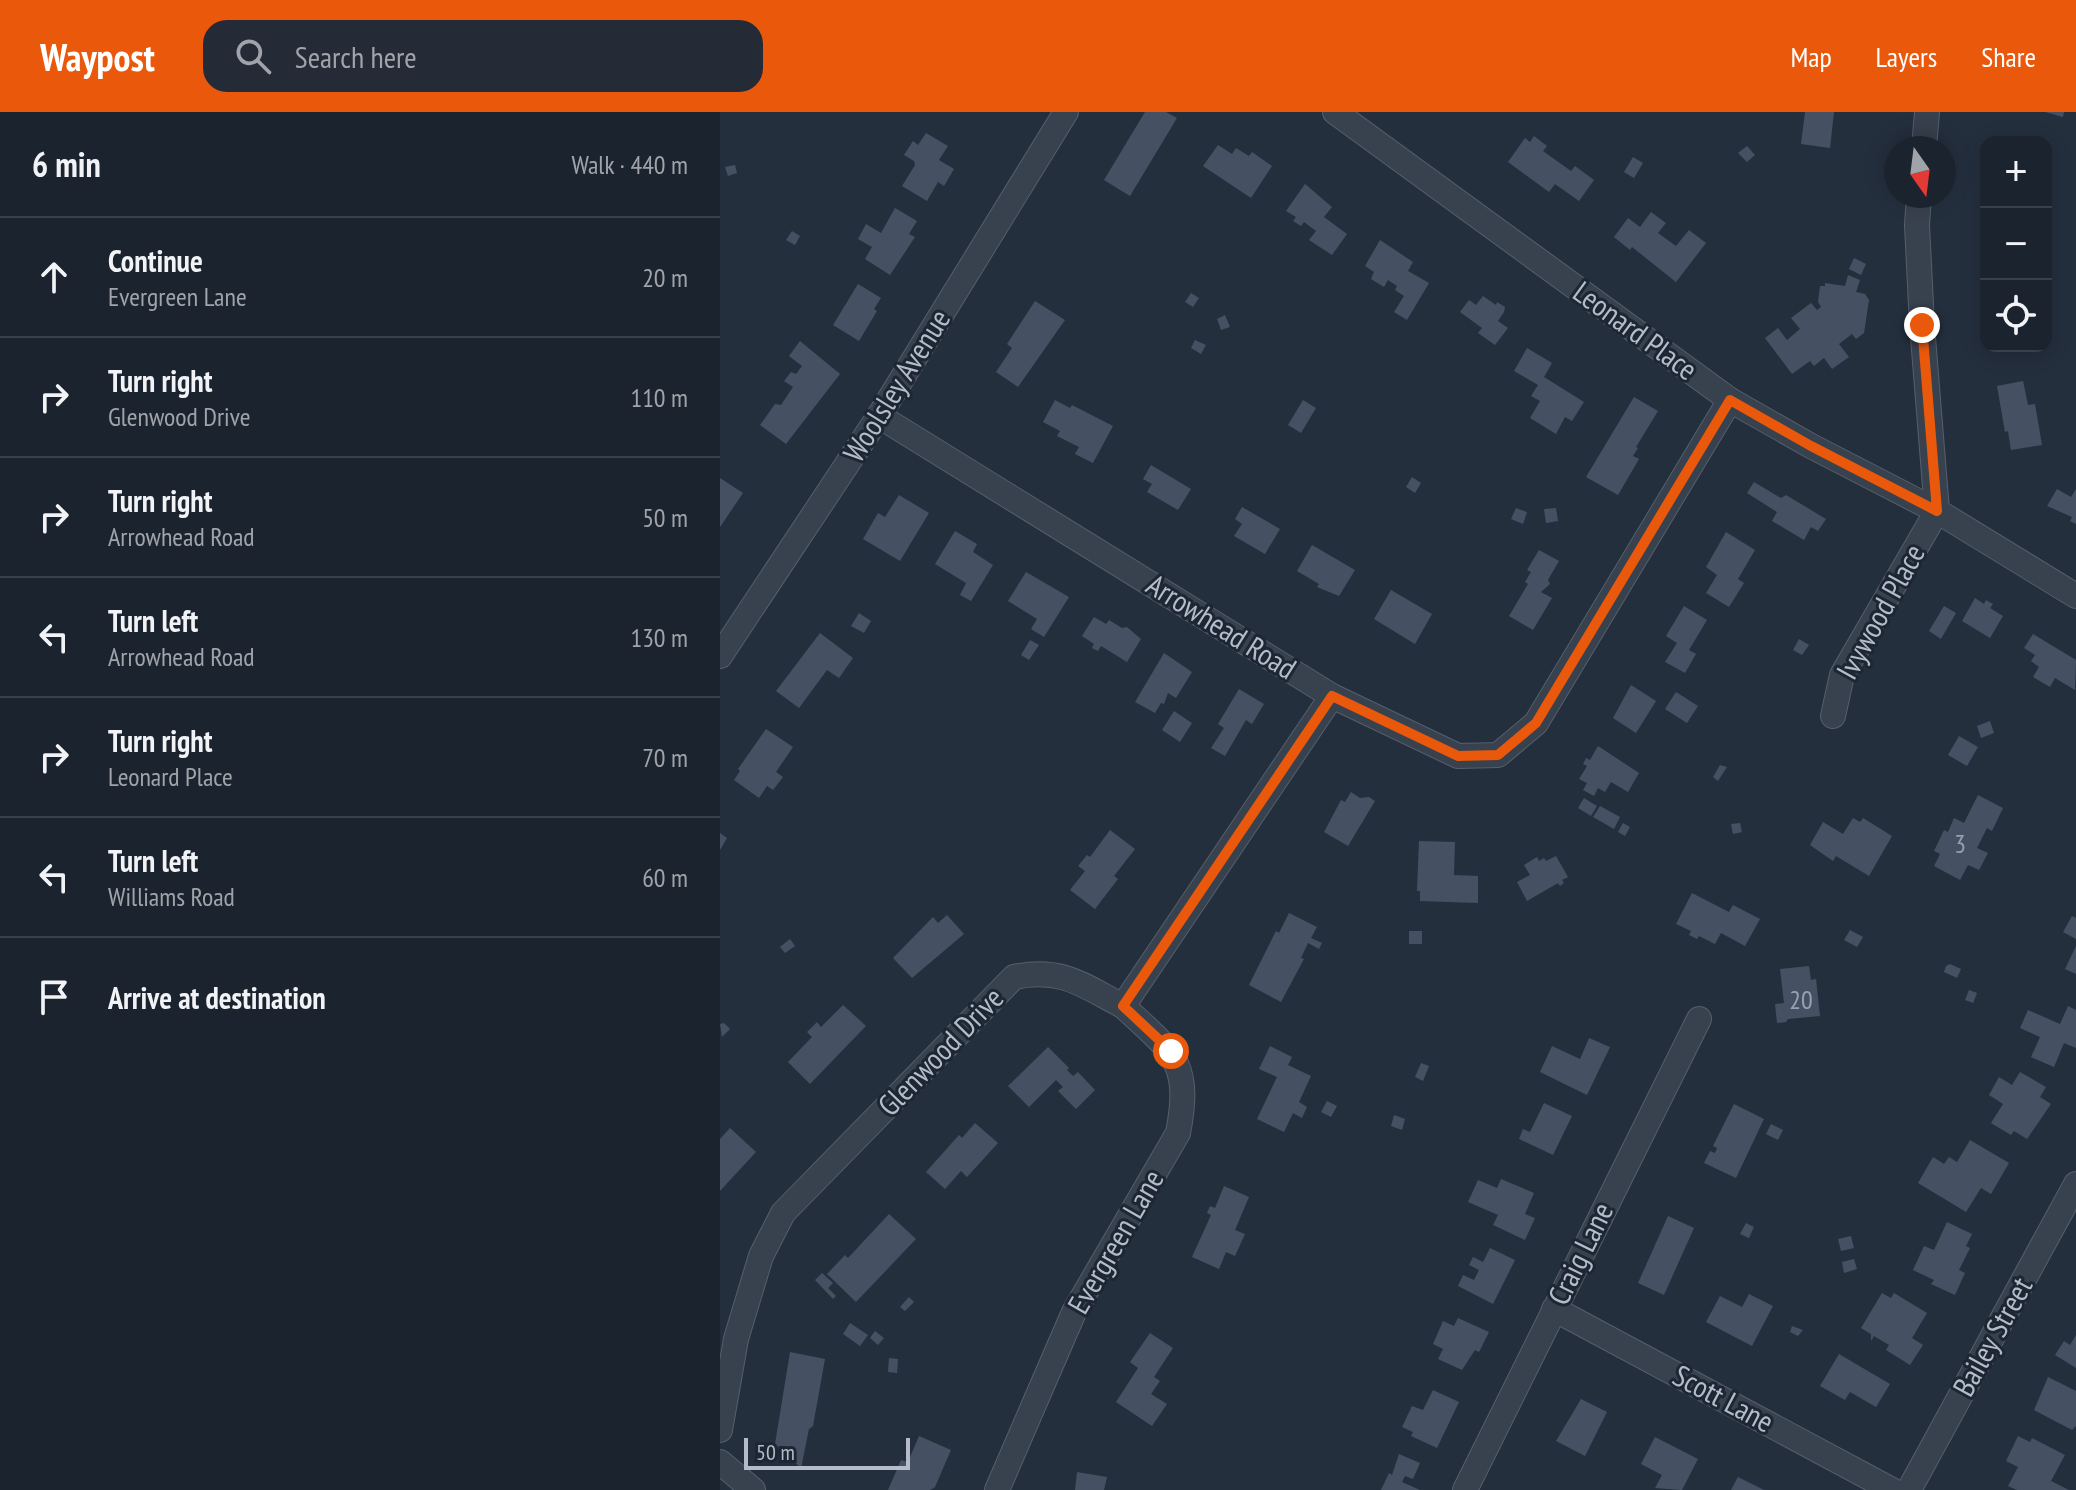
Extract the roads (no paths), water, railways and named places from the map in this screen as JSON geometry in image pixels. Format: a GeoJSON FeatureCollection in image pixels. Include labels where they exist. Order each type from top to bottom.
{"type":"FeatureCollection","features":[{"type":"Feature","properties":{"kind":"street","name":"Woolsley Avenue"},"geometry":{"type":"LineString","coordinates":[[720,656],[879,416],[1066,112]]}},
{"type":"Feature","properties":{"kind":"street","name":"Leonard Place"},"geometry":{"type":"LineString","coordinates":[[1335,112],[1730,400],[1937,511],[2076,596]]}},
{"type":"Feature","properties":{"kind":"street"},"geometry":{"type":"LineString","coordinates":[[1925,136],[1927,112]]}},
{"type":"Feature","properties":{"kind":"street"},"geometry":{"type":"LineString","coordinates":[[1918,208],[1922,325],[1937,511]]}},
{"type":"Feature","properties":{"kind":"street","name":"Arrowhead Road"},"geometry":{"type":"LineString","coordinates":[[879,416],[1332,696],[1458,756],[1498,755],[1536,723],[1730,400]]}},
{"type":"Feature","properties":{"kind":"street","name":"Ivywood Place"},"geometry":{"type":"LineString","coordinates":[[1833,716],[1842,675],[1937,511]]}},
{"type":"Feature","properties":{"kind":"street"},"geometry":{"type":"LineString","coordinates":[[1123,1006],[1332,696]]}},
{"type":"Feature","properties":{"kind":"street","name":"Glenwood Drive"},"geometry":{"type":"LineString","coordinates":[[720,1430],[736,1339],[761,1256],[783,1213],[1014,977],[1038,972],[1066,976],[1123,1006]]}},
{"type":"Feature","properties":{"kind":"street","name":"Evergreen Lane"},"geometry":{"type":"LineString","coordinates":[[997,1490],[1074,1312],[1178,1133],[1184,1102],[1180,1075],[1171,1051],[1123,1006]]}},
{"type":"Feature","properties":{"kind":"street","name":"Craig Lane"},"geometry":{"type":"LineString","coordinates":[[1465,1490],[1699,1019]]}},
{"type":"Feature","properties":{"kind":"street","name":"Bailey Street"},"geometry":{"type":"LineString","coordinates":[[1909,1490],[2076,1184]]}},
{"type":"Feature","properties":{"kind":"street","name":"Scott Lane"},"geometry":{"type":"LineString","coordinates":[[1554,1309],[1892,1490]]}},
{"type":"Feature","properties":{"kind":"street"},"geometry":{"type":"LineString","coordinates":[[720,1462],[753,1490]]}}]}
